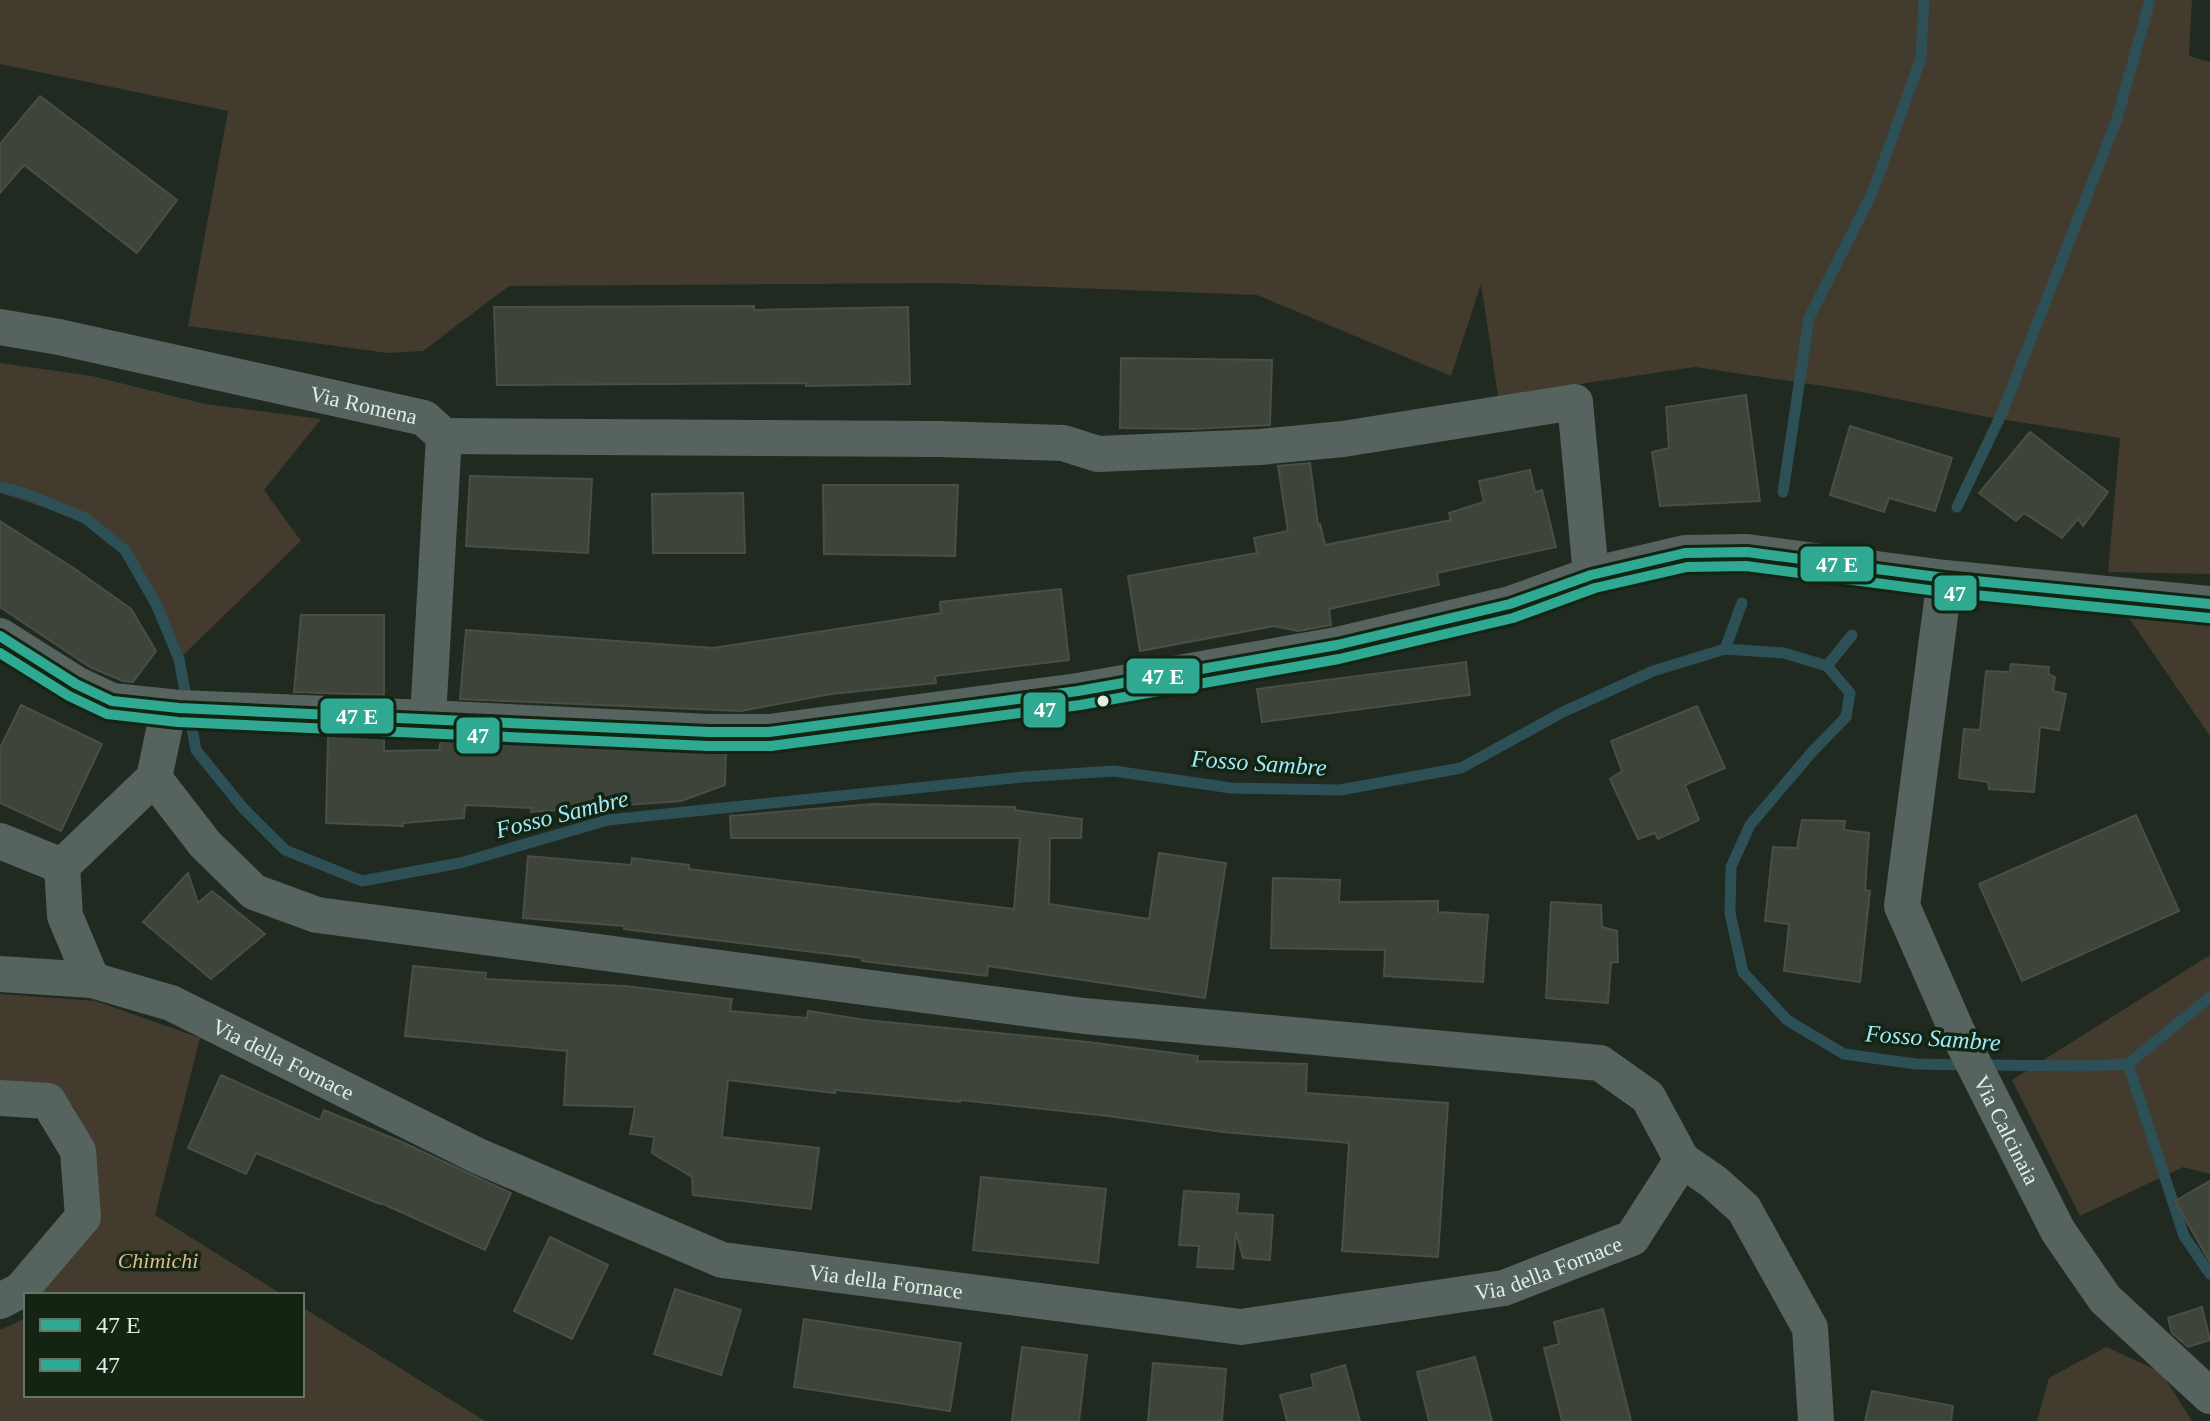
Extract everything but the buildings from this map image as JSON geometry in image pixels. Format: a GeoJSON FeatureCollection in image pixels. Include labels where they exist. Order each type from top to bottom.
{"type":"FeatureCollection","features":[{"type":"Feature","properties":{"kind":"street","name":"Via Romena"},"geometry":{"type":"LineString","coordinates":[[0,327],[424,418],[444,436],[428,718]]}},
{"type":"Feature","properties":{"kind":"street"},"geometry":{"type":"LineString","coordinates":[[444,436],[939,439],[1063,443],[1098,454],[1315,442],[1575,402],[1591,575]]}},
{"type":"Feature","properties":{"kind":"street"},"geometry":{"type":"LineString","coordinates":[[0,636],[76,684],[112,701],[174,707],[709,732],[769,732],[1088,690],[1337,645],[1510,604],[1591,575],[1685,553],[1747,552],[1945,578],[2210,604]]}},
{"type":"Feature","properties":{"kind":"street","name":"Via Calcinaia"},"geometry":{"type":"LineString","coordinates":[[1945,578],[1902,906],[1956,1029],[2058,1231],[2105,1299],[2210,1396]]}},
{"type":"Feature","properties":{"kind":"street"},"geometry":{"type":"LineString","coordinates":[[92,980],[65,916],[62,866],[154,778],[174,707]]}},
{"type":"Feature","properties":{"kind":"street"},"geometry":{"type":"LineString","coordinates":[[154,778],[205,844],[254,892],[317,915],[1084,1016],[1600,1063],[1648,1097],[1682,1160],[1714,1182],[1744,1209],[1810,1328],[1816,1421]]}},
{"type":"Feature","properties":{"kind":"street"},"geometry":{"type":"LineString","coordinates":[[0,841],[62,866]]}},
{"type":"Feature","properties":{"kind":"street","name":"Via della Fornace"},"geometry":{"type":"LineString","coordinates":[[0,974],[92,980],[171,1003],[478,1156],[722,1260],[1241,1327],[1504,1288],[1632,1238],[1682,1160]]}},
{"type":"Feature","properties":{"kind":"street"},"geometry":{"type":"LineString","coordinates":[[0,1098],[48,1101],[78,1151],[83,1217],[21,1290],[0,1301]]}},
{"type":"Feature","properties":{"kind":"green space"},"geometry":{"type":"Polygon","coordinates":[[[0,0],[2192,0],[2189,56],[2210,62],[2210,574],[2108,572],[2120,438],[1987,417],[1856,391],[1695,367],[1498,396],[1481,284],[1451,376],[1257,295],[941,283],[509,286],[423,351],[388,353],[188,326],[228,111],[0,64],[0,0]]]}},
{"type":"Feature","properties":{"kind":"green space"},"geometry":{"type":"Polygon","coordinates":[[[0,363],[92,376],[205,404],[321,419],[264,490],[301,541],[179,659],[130,558],[92,523],[0,493],[0,363]]]}},
{"type":"Feature","properties":{"kind":"green space"},"geometry":{"type":"Polygon","coordinates":[[[2129,618],[2210,623],[2210,736],[2129,618]]]}},
{"type":"Feature","properties":{"kind":"green space"},"geometry":{"type":"Polygon","coordinates":[[[2210,955],[2210,1174],[2183,1167],[2080,1216],[2012,1080],[2210,955]]]}},
{"type":"Feature","properties":{"kind":"green space","name":"Chimichi"},"geometry":{"type":"Polygon","coordinates":[[[0,994],[96,1001],[200,1038],[155,1215],[280,1293],[42,1293],[40,1287],[94,1154],[73,1106],[40,1084],[0,1083],[0,994]]]}},
{"type":"Feature","properties":{"kind":"green space"},"geometry":{"type":"Polygon","coordinates":[[[304,1308],[485,1421],[0,1421],[0,1330],[24,1319],[24,1397],[304,1397],[304,1308]]]}},
{"type":"Feature","properties":{"kind":"green space"},"geometry":{"type":"Polygon","coordinates":[[[2106,1347],[2161,1372],[2192,1421],[2037,1421],[2049,1378],[2106,1347]]]}},
{"type":"Feature","properties":{"kind":"waterway"},"geometry":{"type":"LineString","coordinates":[[1783,492],[1809,318],[1873,191],[1921,58],[1924,0]]}},
{"type":"Feature","properties":{"kind":"waterway"},"geometry":{"type":"LineString","coordinates":[[1957,507],[2002,413],[2117,119],[2150,0]]}},
{"type":"Feature","properties":{"kind":"waterway","name":"Fosso Sambre"},"geometry":{"type":"LineString","coordinates":[[0,487],[24,493],[85,518],[125,550],[156,604],[179,659],[196,750],[243,808],[285,850],[362,881],[460,863],[608,820],[1023,777],[1114,771],[1231,788],[1340,790],[1461,768],[1563,712],[1653,671],[1725,649],[1784,653],[1827,666],[1850,693],[1846,717],[1750,825],[1731,867],[1730,913],[1743,972],[1787,1020],[1844,1054],[1916,1064],[1965,1065]]}},
{"type":"Feature","properties":{"kind":"waterway"},"geometry":{"type":"LineString","coordinates":[[1725,649],[1742,603]]}},
{"type":"Feature","properties":{"kind":"waterway"},"geometry":{"type":"LineString","coordinates":[[1827,666],[1852,635]]}},
{"type":"Feature","properties":{"kind":"waterway","name":"Fosso Sambre"},"geometry":{"type":"LineString","coordinates":[[1983,1065],[2128,1064],[2210,997]]}},
{"type":"Feature","properties":{"kind":"waterway"},"geometry":{"type":"LineString","coordinates":[[2128,1064],[2184,1236],[2210,1274]]}},
{"type":"Feature","properties":{"kind":"transit line"},"geometry":{"type":"LineString","coordinates":[[0,636],[76,684],[112,701],[179,708],[709,732],[769,732],[1078,691],[1337,645],[1510,604],[1591,575],[1685,553],[1747,552],[1945,578],[2210,604]]}},
{"type":"Feature","properties":{"kind":"transit line","name":"47"},"geometry":{"type":"LineString","coordinates":[[0,653],[69,696],[107,714],[178,722],[708,746],[771,746],[1080,705],[1339,659],[1513,618],[1595,588],[1687,567],[1746,566],[1944,592],[2209,618]]}}]}
